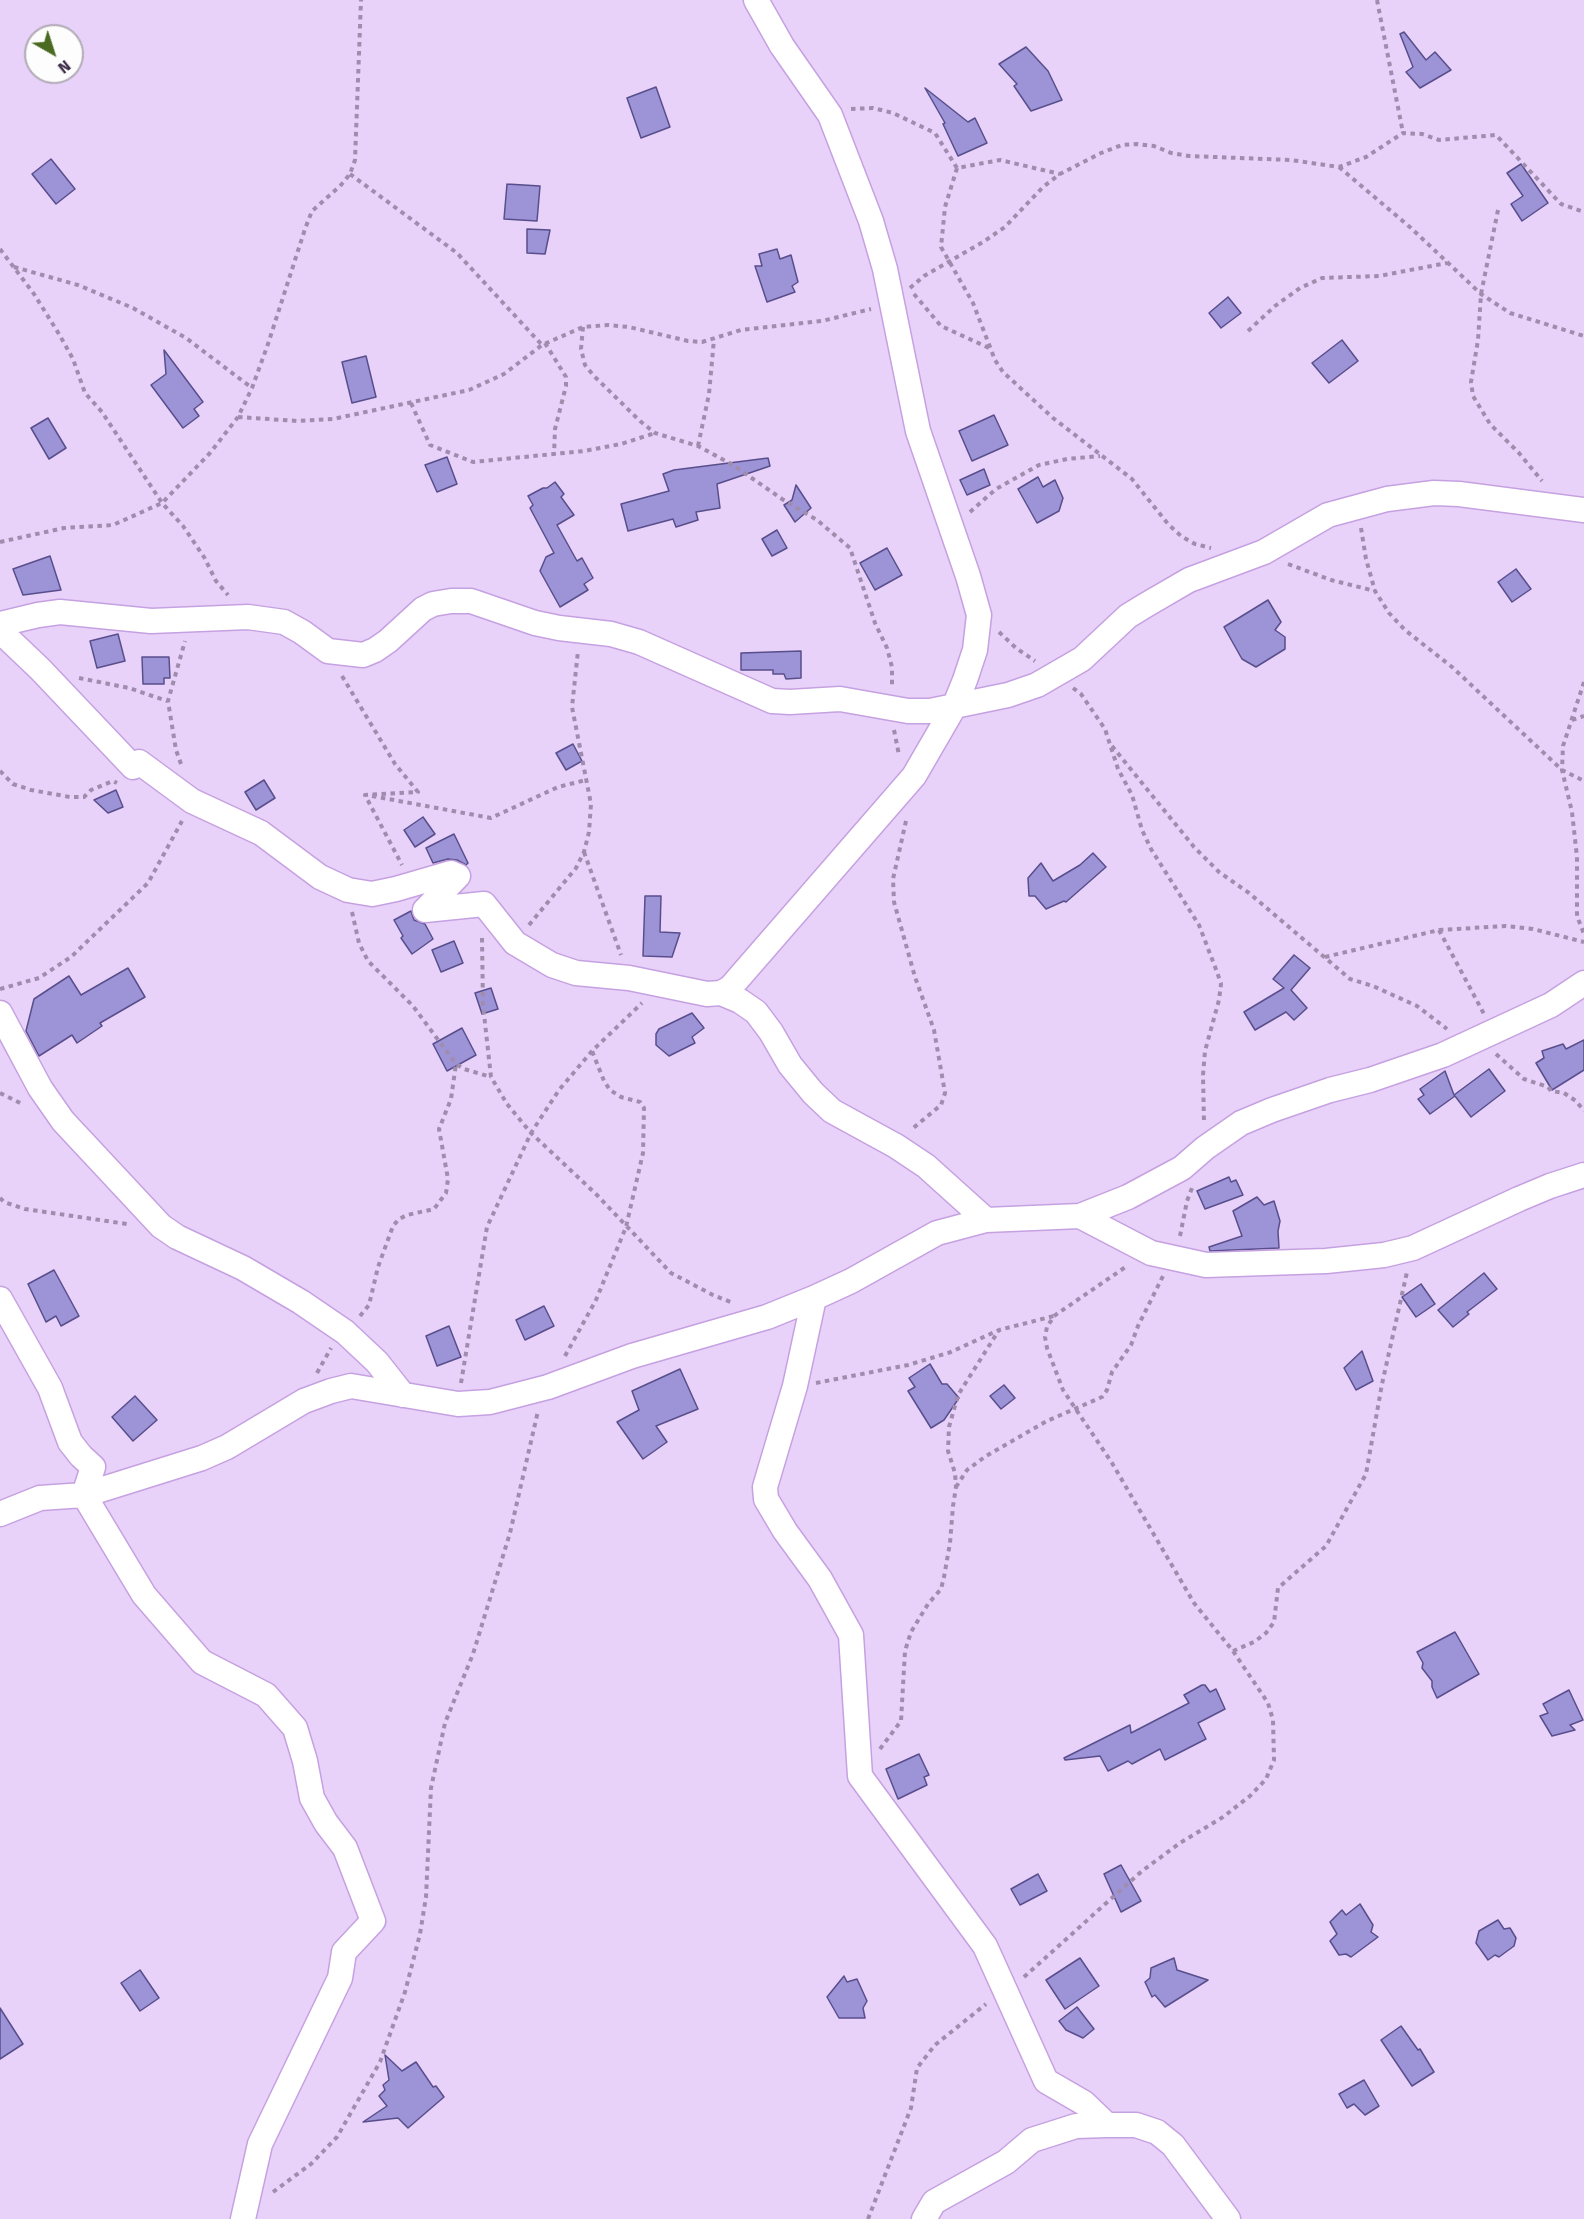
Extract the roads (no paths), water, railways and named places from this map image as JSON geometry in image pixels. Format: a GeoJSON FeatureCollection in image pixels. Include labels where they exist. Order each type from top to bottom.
{"type":"FeatureCollection","features":[{"type":"Feature","properties":{"kind":"street"},"geometry":{"type":"LineString","coordinates":[[721,993],[738,980],[906,799],[914,776],[954,707],[965,680],[975,650],[979,615],[918,431],[892,306],[871,221],[830,115],[782,46],[756,0]]}},
{"type":"Feature","properties":{"kind":"street"},"geometry":{"type":"LineString","coordinates":[[0,624],[60,612],[151,621],[248,617],[284,622],[328,651],[363,655],[375,650],[423,609],[433,604],[471,601],[535,622],[611,634],[639,642],[772,701],[840,699],[888,708],[930,711],[1008,695],[1037,685],[1082,659],[1128,616],[1153,600],[1189,580],[1264,552],[1328,515],[1387,499],[1434,493],[1574,508]]}},
{"type":"Feature","properties":{"kind":"street"},"geometry":{"type":"LineString","coordinates":[[0,631],[40,669],[133,767],[139,762],[192,801],[261,833],[320,877],[348,890],[372,894],[396,890],[451,873],[458,876],[424,910],[484,904],[514,943],[540,960],[568,970],[629,978],[707,994],[721,993],[740,1001],[756,1012],[771,1032],[790,1065],[813,1093],[832,1111],[896,1146],[926,1166],[986,1220]]}},
{"type":"Feature","properties":{"kind":"street"},"geometry":{"type":"LineString","coordinates":[[0,1514],[40,1498],[84,1495],[202,1458],[227,1447],[304,1401],[351,1386],[458,1404],[490,1402],[548,1387],[632,1356],[767,1317],[851,1281],[937,1233],[986,1220],[1080,1216],[1159,1182],[1182,1168],[1205,1148],[1241,1123],[1330,1090],[1370,1080],[1443,1055],[1551,1005],[1584,983]]}},
{"type":"Feature","properties":{"kind":"street"},"geometry":{"type":"LineString","coordinates":[[0,1013],[40,1088],[63,1121],[161,1227],[243,1268],[301,1302],[345,1332],[377,1362],[403,1395]]}},
{"type":"Feature","properties":{"kind":"street"},"geometry":{"type":"LineString","coordinates":[[1080,1216],[1161,1255],[1206,1265],[1326,1261],[1384,1255],[1413,1248],[1540,1190],[1584,1175]]}},
{"type":"Feature","properties":{"kind":"street"},"geometry":{"type":"LineString","coordinates":[[814,1298],[795,1386],[765,1488],[766,1499],[785,1531],[820,1579],[851,1635],[860,1776],[985,1946],[1046,2081],[1084,2103],[1107,2124]]}},
{"type":"Feature","properties":{"kind":"street"},"geometry":{"type":"LineString","coordinates":[[0,1299],[50,1388],[70,1442],[93,1467],[84,1495],[144,1595],[202,1662],[266,1695],[295,1728],[305,1761],[312,1798],[345,1848],[373,1921],[344,1952],[340,1978],[260,2144],[243,2219]]}},
{"type":"Feature","properties":{"kind":"street"},"geometry":{"type":"LineString","coordinates":[[924,2219],[934,2202],[1006,2162],[1032,2140],[1076,2126],[1107,2124],[1136,2126],[1157,2132],[1173,2145],[1228,2219]]}}]}
